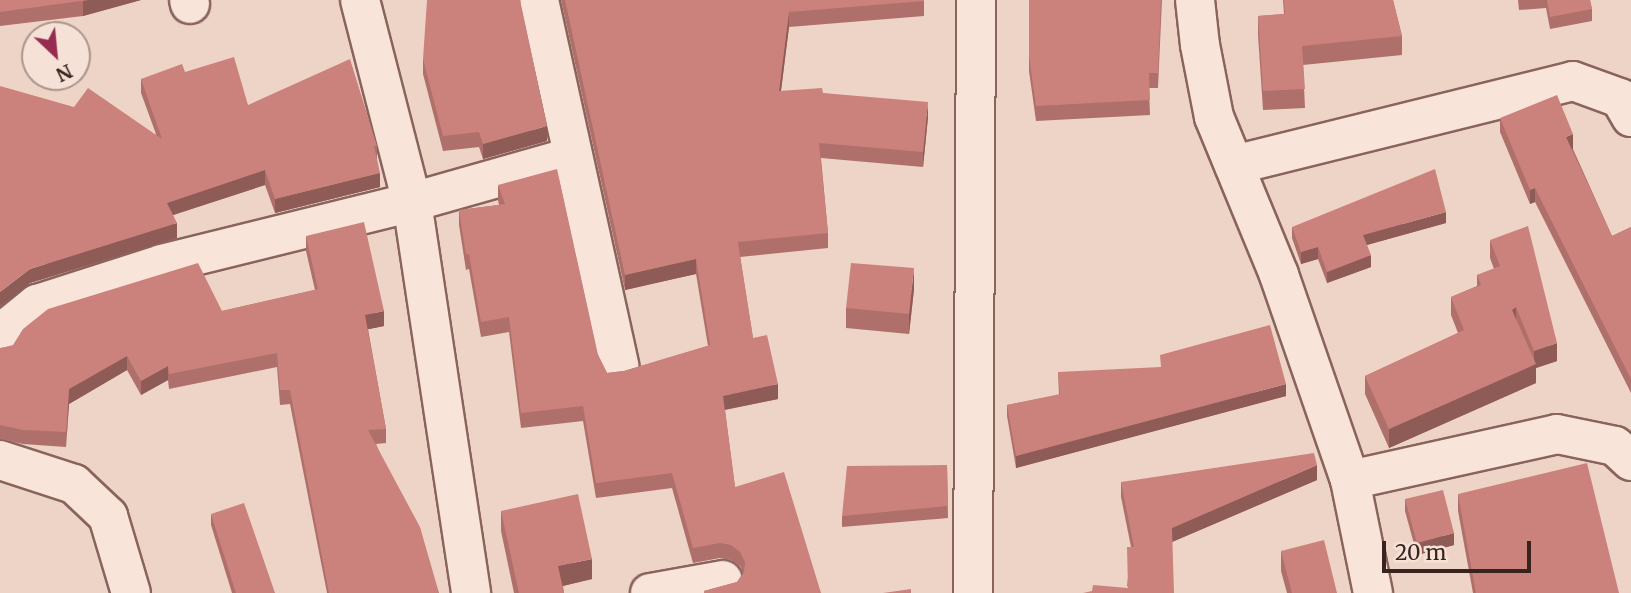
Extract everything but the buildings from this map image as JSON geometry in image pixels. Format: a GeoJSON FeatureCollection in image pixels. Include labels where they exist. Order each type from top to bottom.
{"type":"FeatureCollection","features":[{"type":"Feature","properties":{"kind":"street"},"geometry":{"type":"LineString","coordinates":[[360,0],[412,202],[471,593]]}},
{"type":"Feature","properties":{"kind":"street"},"geometry":{"type":"LineString","coordinates":[[539,0],[571,157],[619,365]]}},
{"type":"Feature","properties":{"kind":"street"},"geometry":{"type":"LineString","coordinates":[[973,593],[976,0]]}},
{"type":"Feature","properties":{"kind":"street"},"geometry":{"type":"LineString","coordinates":[[1195,0],[1200,45],[1214,117],[1279,275],[1350,480],[1373,593]]}},
{"type":"Feature","properties":{"kind":"street"},"geometry":{"type":"LineString","coordinates":[[1234,165],[1573,81],[1620,98],[1631,117]]}},
{"type":"Feature","properties":{"kind":"street"},"geometry":{"type":"LineString","coordinates":[[0,341],[6,329],[37,304],[162,264],[412,202],[571,157]]}},
{"type":"Feature","properties":{"kind":"street"},"geometry":{"type":"LineString","coordinates":[[1350,480],[1558,434],[1615,446],[1631,461]]}},
{"type":"Feature","properties":{"kind":"street"},"geometry":{"type":"LineString","coordinates":[[0,460],[74,484],[108,516],[131,593]]}},
{"type":"Feature","properties":{"kind":"street"},"geometry":{"type":"LineString","coordinates":[[650,593],[723,580]]}}]}
